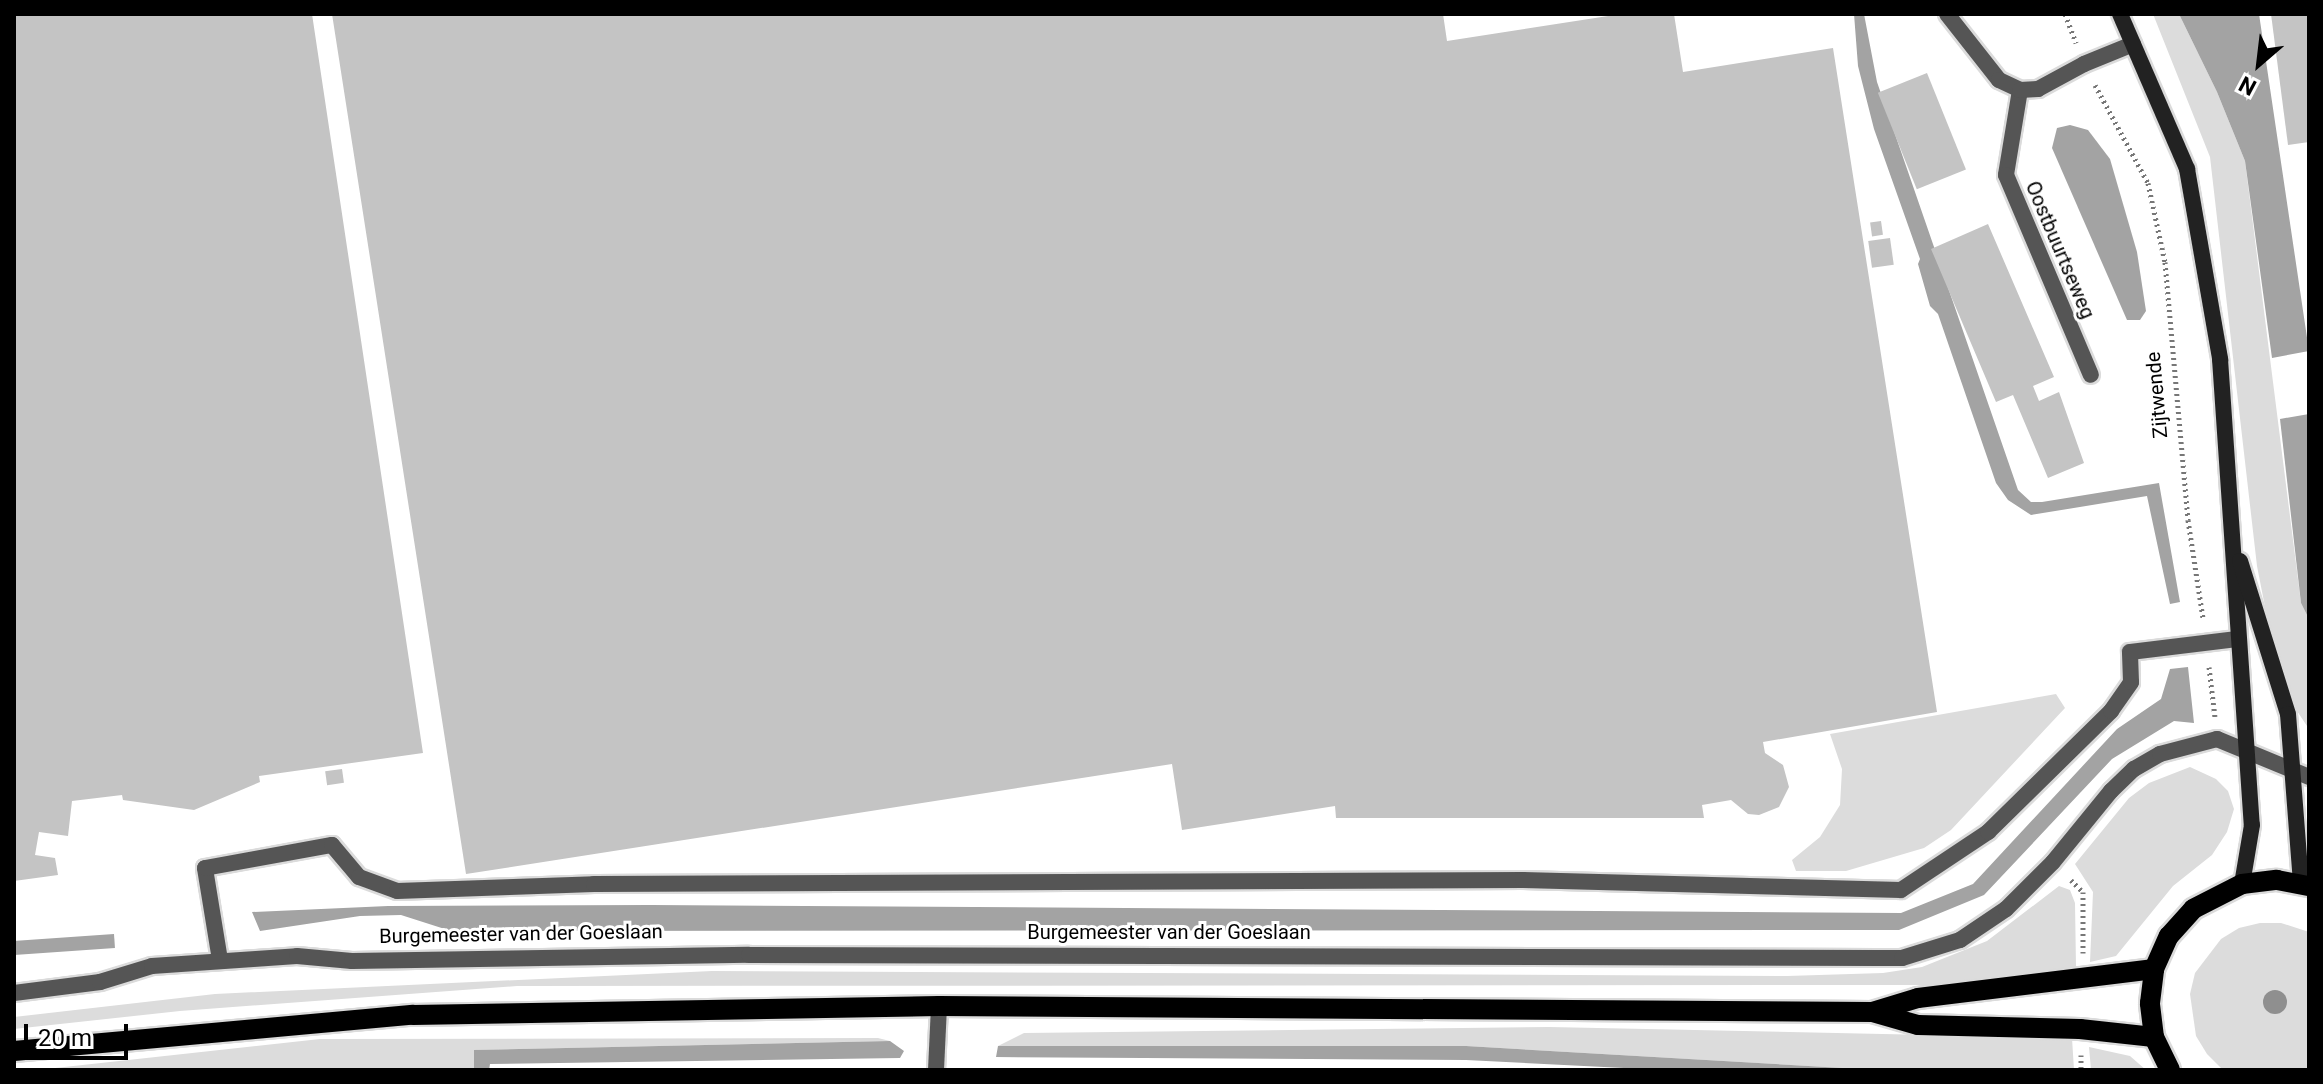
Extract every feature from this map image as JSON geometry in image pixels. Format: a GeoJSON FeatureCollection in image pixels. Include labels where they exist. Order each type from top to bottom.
{"type":"FeatureCollection","features":[{"type":"Feature","properties":{"kind":"main road"},"geometry":{"type":"LineString","coordinates":[[2170,1070],[2154,1037],[2150,1003],[2154,969],[2169,936],[2193,909],[2242,884],[2277,880],[2305,885]]}},
{"type":"Feature","properties":{"kind":"main road"},"geometry":{"type":"LineString","coordinates":[[1872,1012],[1918,998],[2154,969]]}},
{"type":"Feature","properties":{"kind":"main road"},"geometry":{"type":"LineString","coordinates":[[14,1051],[413,1015],[939,1006],[1872,1012],[1918,1025],[2080,1029],[2154,1037]]}},
{"type":"Feature","properties":{"kind":"street"},"geometry":{"type":"LineString","coordinates":[[1947,14],[1999,80],[2020,90],[2038,89],[2084,64],[2133,44]]}},
{"type":"Feature","properties":{"kind":"street"},"geometry":{"type":"LineString","coordinates":[[2120,14],[2187,169],[2220,359],[2252,825],[2242,884]]}},
{"type":"Feature","properties":{"kind":"street","name":"Oostbuurtseweg"},"geometry":{"type":"LineString","coordinates":[[2020,90],[2006,175],[2091,375]]}},
{"type":"Feature","properties":{"kind":"street"},"geometry":{"type":"LineString","coordinates":[[2235,548],[2256,605],[2288,714],[2305,885]]}},
{"type":"Feature","properties":{"kind":"street"},"geometry":{"type":"LineString","coordinates":[[220,960],[205,868],[332,845],[359,877],[397,891],[610,884],[1491,880],[1901,890],[1988,832],[2111,711],[2131,682],[2130,652],[2237,639]]}},
{"type":"Feature","properties":{"kind":"street"},"geometry":{"type":"LineString","coordinates":[[2217,739],[2309,777]]}},
{"type":"Feature","properties":{"kind":"street","name":"Burgemeester van der Goeslaan"},"geometry":{"type":"LineString","coordinates":[[14,993],[100,982],[152,966],[297,956],[352,961],[749,955],[1902,958],[1960,940],[2006,909],[2053,862],[2111,791],[2134,769],[2182,745],[2217,739]]}},
{"type":"Feature","properties":{"kind":"street"},"geometry":{"type":"LineString","coordinates":[[936,1070],[939,1006]]}},
{"type":"Feature","properties":{"kind":"path","name":"Zijtwende"},"geometry":{"type":"LineString","coordinates":[[2084,64],[2148,183],[2162,249],[2188,520],[2207,641],[2217,739]]}},
{"type":"Feature","properties":{"kind":"shaded area"},"geometry":{"type":"Polygon","coordinates":[[[1854,14],[1864,14],[1877,82],[2018,490],[2031,502],[2042,502],[2159,483],[2180,602],[2170,604],[2147,496],[2031,515],[2008,500],[1996,483],[1938,314],[1930,306],[1918,264],[1920,259],[1874,129],[1858,66],[1854,14]]]}},
{"type":"Feature","properties":{"kind":"shaded area"},"geometry":{"type":"Polygon","coordinates":[[[2153,14],[2179,14],[2217,92],[2245,161],[2301,603],[2309,619],[2309,729],[2295,708],[2275,658],[2257,566],[2210,157],[2153,14]]]}},
{"type":"Feature","properties":{"kind":"shaded area"},"geometry":{"type":"Polygon","coordinates":[[[2179,14],[2259,14],[2309,351],[2272,358],[2245,161],[2217,92],[2179,14]]]}},
{"type":"Feature","properties":{"kind":"shaded area"},"geometry":{"type":"Polygon","coordinates":[[[2070,125],[2088,130],[2110,159],[2137,252],[2146,311],[2140,320],[2127,320],[2052,148],[2057,128],[2070,125]]]}},
{"type":"Feature","properties":{"kind":"shaded area"},"geometry":{"type":"Polygon","coordinates":[[[2309,414],[2309,619],[2301,603],[2280,419],[2309,414]]]}},
{"type":"Feature","properties":{"kind":"shaded area"},"geometry":{"type":"Polygon","coordinates":[[[2188,667],[2194,723],[2174,721],[2112,759],[1984,895],[1899,930],[451,931],[401,915],[360,916],[260,931],[252,912],[388,906],[651,905],[1901,913],[1973,884],[2117,729],[2161,699],[2170,669],[2188,667]]]}},
{"type":"Feature","properties":{"kind":"shaded area"},"geometry":{"type":"Polygon","coordinates":[[[2056,694],[2065,708],[1951,830],[1924,848],[1846,871],[1796,871],[1792,860],[1820,837],[1840,805],[1842,769],[1830,734],[2056,694]]]}},
{"type":"Feature","properties":{"kind":"shaded area"},"geometry":{"type":"Polygon","coordinates":[[[2190,767],[2216,779],[2228,791],[2234,809],[2227,832],[2212,855],[2173,886],[2116,956],[2090,962],[2093,892],[2075,864],[2129,798],[2149,783],[2190,767]]]}},
{"type":"Feature","properties":{"kind":"shaded area"},"geometry":{"type":"Polygon","coordinates":[[[2059,886],[2070,890],[2075,903],[2076,967],[1933,985],[517,986],[180,1011],[14,1029],[14,1017],[215,994],[712,971],[1787,976],[1883,973],[1922,967],[1987,941],[2059,886]]]}},
{"type":"Feature","properties":{"kind":"shaded area"},"geometry":{"type":"Polygon","coordinates":[[[2260,923],[2281,923],[2309,932],[2309,1070],[2223,1070],[2207,1054],[2196,1036],[2190,994],[2195,973],[2221,939],[2239,928],[2260,923]]]}},
{"type":"Feature","properties":{"kind":"shaded area"},"geometry":{"type":"Polygon","coordinates":[[[114,934],[115,948],[14,955],[14,941],[114,934]]]}},
{"type":"Feature","properties":{"kind":"shaded area"},"geometry":{"type":"Polygon","coordinates":[[[1549,1027],[2072,1038],[2074,1070],[1877,1070],[1466,1046],[998,1046],[1024,1033],[1549,1027]]]}},
{"type":"Feature","properties":{"kind":"shaded area"},"geometry":{"type":"Polygon","coordinates":[[[878,1038],[890,1041],[475,1050],[474,1070],[37,1070],[320,1039],[878,1038]]]}},
{"type":"Feature","properties":{"kind":"shaded area"},"geometry":{"type":"Polygon","coordinates":[[[890,1041],[904,1051],[900,1058],[490,1064],[489,1070],[474,1070],[474,1050],[890,1041]]]}},
{"type":"Feature","properties":{"kind":"shaded area"},"geometry":{"type":"Polygon","coordinates":[[[998,1046],[1466,1046],[1877,1070],[1664,1070],[1466,1060],[996,1057],[998,1046]]]}},
{"type":"Feature","properties":{"kind":"shaded area"},"geometry":{"type":"Polygon","coordinates":[[[2089,1047],[2130,1056],[2146,1070],[2091,1070],[2089,1047]]]}},
{"type":"Feature","properties":{"kind":"building"},"geometry":{"type":"Polygon","coordinates":[[[14,14],[312,14],[423,753],[259,776],[260,782],[194,810],[123,800],[122,795],[72,801],[68,836],[39,832],[35,855],[55,858],[58,875],[14,881],[14,14]]]}},
{"type":"Feature","properties":{"kind":"building"},"geometry":{"type":"Polygon","coordinates":[[[332,14],[1443,14],[1447,41],[1621,14],[1674,14],[1683,72],[1833,48],[1937,712],[1763,742],[1765,753],[1783,765],[1789,787],[1779,807],[1759,815],[1748,814],[1731,800],[1702,805],[1704,818],[1336,818],[1335,806],[1182,830],[1172,764],[466,874],[332,14]]]}},
{"type":"Feature","properties":{"kind":"building"},"geometry":{"type":"Polygon","coordinates":[[[2271,14],[2309,14],[2309,142],[2288,145],[2271,14]]]}},
{"type":"Feature","properties":{"kind":"building"},"geometry":{"type":"Polygon","coordinates":[[[1927,73],[1966,169],[1917,189],[1878,93],[1927,73]]]}},
{"type":"Feature","properties":{"kind":"building"},"geometry":{"type":"Polygon","coordinates":[[[1881,221],[1883,235],[1872,236],[1870,223],[1881,221]]]}},
{"type":"Feature","properties":{"kind":"building"},"geometry":{"type":"Polygon","coordinates":[[[1988,224],[2054,377],[2033,386],[2039,401],[2059,392],[2084,463],[2048,478],[2013,395],[1996,402],[1931,249],[1988,224]]]}},
{"type":"Feature","properties":{"kind":"building"},"geometry":{"type":"Polygon","coordinates":[[[1890,238],[1894,265],[1872,268],[1868,241],[1890,238]]]}},
{"type":"Feature","properties":{"kind":"building"},"geometry":{"type":"Polygon","coordinates":[[[342,769],[344,783],[327,785],[325,771],[342,769]]]}}]}
